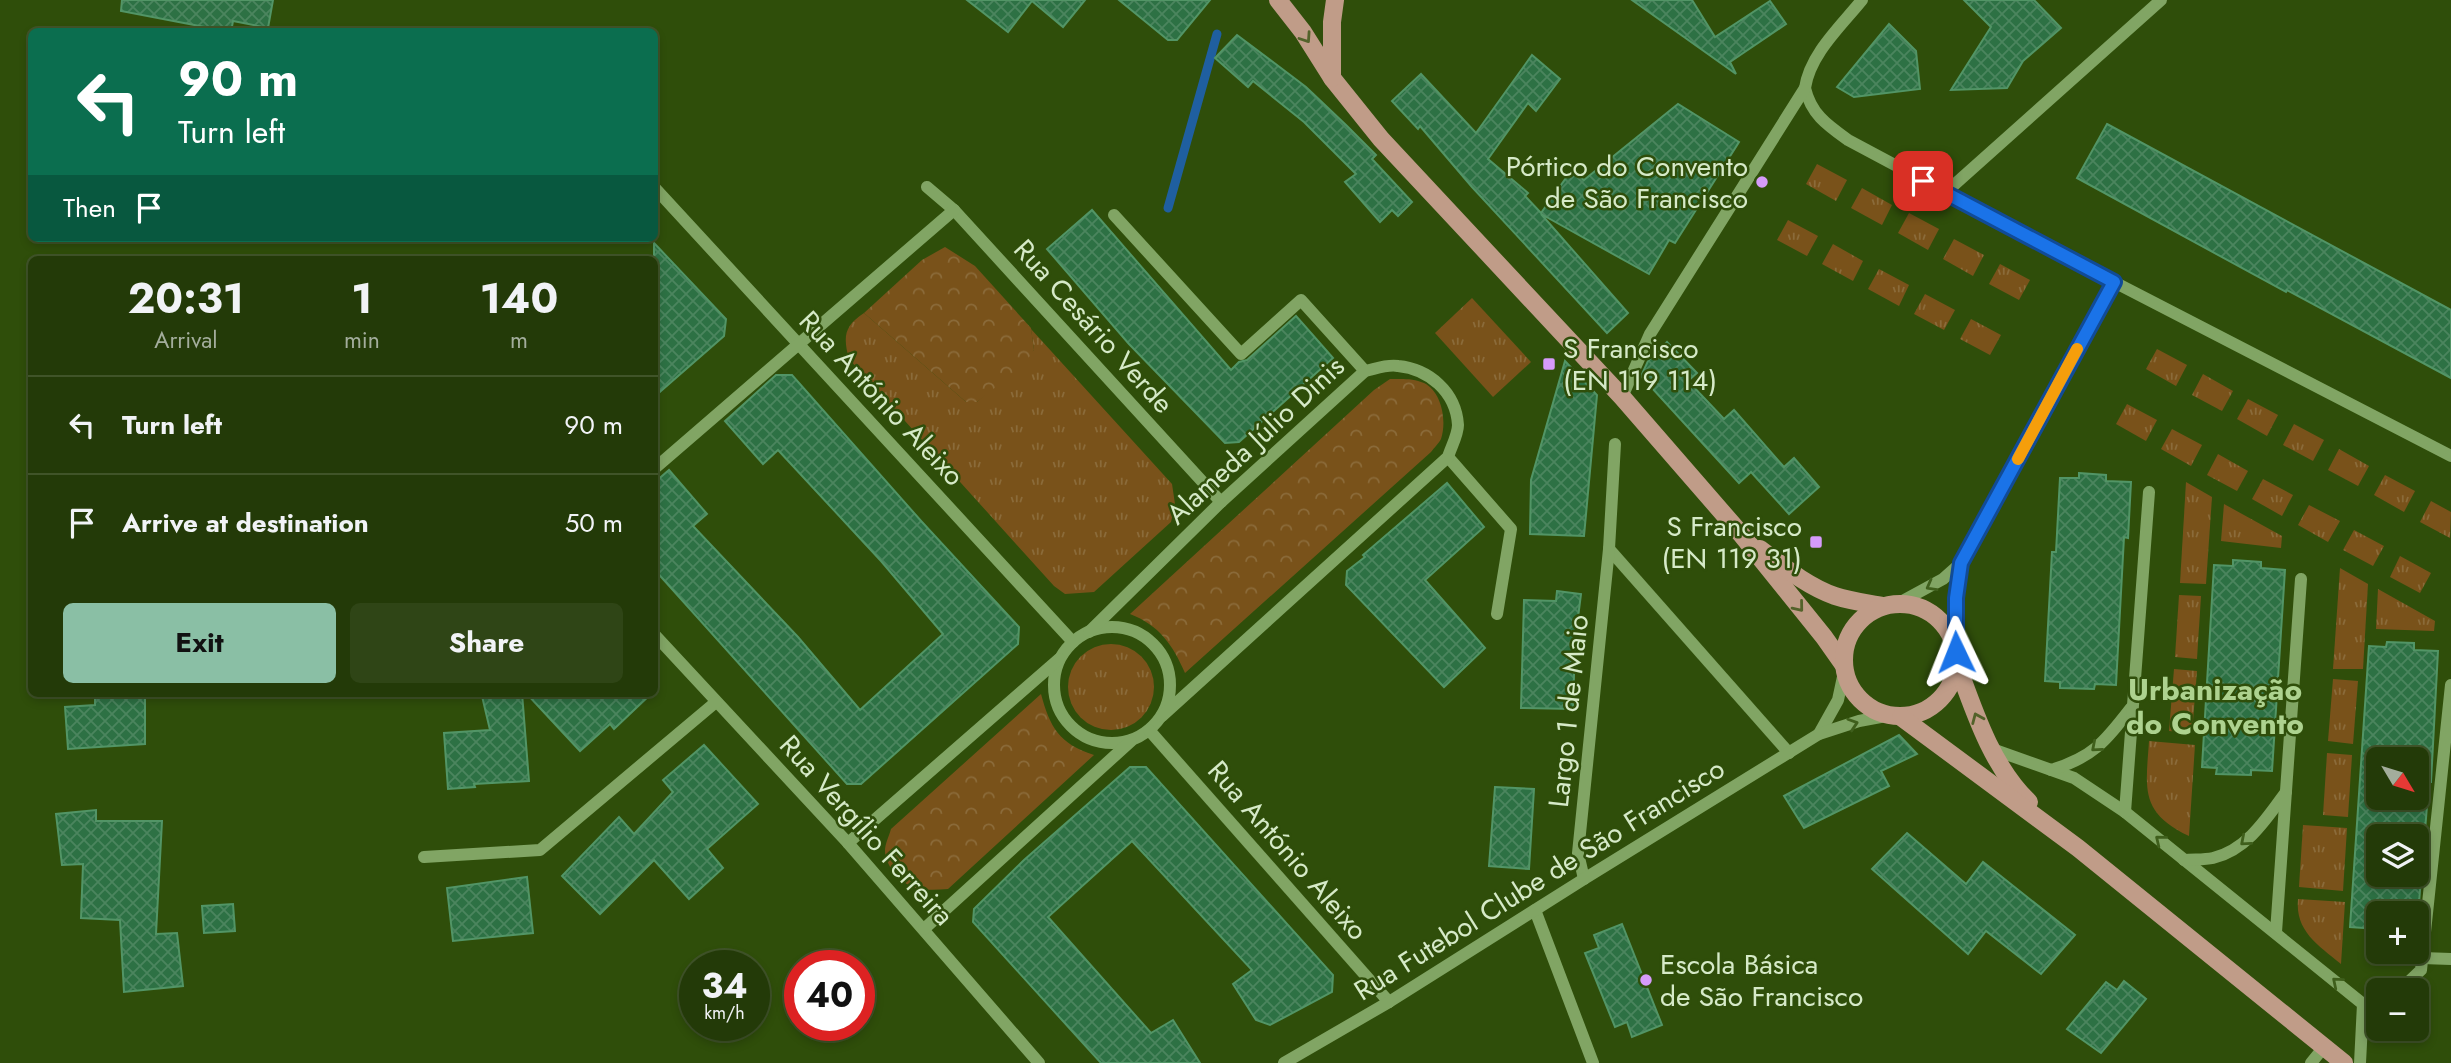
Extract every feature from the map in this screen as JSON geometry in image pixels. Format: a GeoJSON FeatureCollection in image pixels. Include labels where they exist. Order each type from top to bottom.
{"type":"FeatureCollection","features":[{"type":"Feature","properties":{"kind":"main road"},"geometry":{"type":"LineString","coordinates":[[1278,0],[1303,32],[1332,78],[1381,139],[1622,397],[1741,534],[1824,637],[1844,668],[1852,691],[1867,707],[1894,716],[2078,848],[2344,1063]]}},
{"type":"Feature","properties":{"kind":"main road"},"geometry":{"type":"LineString","coordinates":[[1332,78],[1332,22],[1335,0]]}},
{"type":"Feature","properties":{"kind":"main road"},"geometry":{"type":"LineString","coordinates":[[1741,534],[1797,577],[1821,590],[1838,597],[1890,605],[1914,605],[1936,616],[1951,636],[1977,720],[1992,749],[2025,799],[2078,848]]}},
{"type":"Feature","properties":{"kind":"main road"},"geometry":{"type":"LineString","coordinates":[[1844,668],[1844,649],[1853,628],[1870,612],[1890,605]]}},
{"type":"Feature","properties":{"kind":"main road"},"geometry":{"type":"LineString","coordinates":[[1894,716],[1917,714],[1933,707],[1945,695],[1953,680],[1956,658]]}},
{"type":"Feature","properties":{"kind":"street"},"geometry":{"type":"LineString","coordinates":[[1862,0],[1815,59],[1807,75],[1805,88],[1808,101],[1819,119],[1848,140],[1945,193],[2451,456]]}},
{"type":"Feature","properties":{"kind":"street"},"geometry":{"type":"LineString","coordinates":[[1945,193],[2161,0]]}},
{"type":"Feature","properties":{"kind":"street"},"geometry":{"type":"LineString","coordinates":[[1622,397],[1650,334],[1805,88]]}},
{"type":"Feature","properties":{"kind":"street","name":"Rua Cesário Verde"},"geometry":{"type":"LineString","coordinates":[[927,187],[954,209],[1221,502]]}},
{"type":"Feature","properties":{"kind":"street","name":"Rua António Aleixo"},"geometry":{"type":"LineString","coordinates":[[658,191],[1073,642]]}},
{"type":"Feature","properties":{"kind":"street"},"geometry":{"type":"LineString","coordinates":[[658,466],[954,209]]}},
{"type":"Feature","properties":{"kind":"street"},"geometry":{"type":"LineString","coordinates":[[1114,215],[1241,354],[1301,300],[1365,371]]}},
{"type":"Feature","properties":{"kind":"street"},"geometry":{"type":"LineString","coordinates":[[1956,658],[1956,598],[1961,563],[2114,282]]}},
{"type":"Feature","properties":{"kind":"street","name":"Alameda Júlio Dinis"},"geometry":{"type":"LineString","coordinates":[[848,843],[1062,656],[1073,642],[1089,632],[1221,502],[1365,371],[1395,365],[1422,371],[1440,384],[1453,403],[1458,427],[1448,457],[1149,730],[1132,740],[924,929]]}},
{"type":"Feature","properties":{"kind":"street","name":"Largo 1 de Maio"},"geometry":{"type":"LineString","coordinates":[[1584,879],[1578,853],[1609,549],[1615,444]]}},
{"type":"Feature","properties":{"kind":"street"},"geometry":{"type":"LineString","coordinates":[[1448,457],[1511,529],[1497,614]]}},
{"type":"Feature","properties":{"kind":"street"},"geometry":{"type":"LineString","coordinates":[[2125,812],[2149,492]]}},
{"type":"Feature","properties":{"kind":"street"},"geometry":{"type":"LineString","coordinates":[[1609,549],[1789,753]]}},
{"type":"Feature","properties":{"kind":"street"},"geometry":{"type":"LineString","coordinates":[[1890,605],[1942,579],[1961,563]]}},
{"type":"Feature","properties":{"kind":"street"},"geometry":{"type":"LineString","coordinates":[[2276,932],[2301,579]]}},
{"type":"Feature","properties":{"kind":"street","name":"Alameda Júlio Dinis"},"geometry":{"type":"LineString","coordinates":[[1089,632],[1107,627],[1125,628],[1142,635],[1156,647],[1166,663],[1170,680],[1169,699],[1162,716]]}},
{"type":"Feature","properties":{"kind":"street","name":"Rua Vergílio Ferreira"},"geometry":{"type":"LineString","coordinates":[[658,638],[848,843],[1039,1063]]}},
{"type":"Feature","properties":{"kind":"street","name":"Alameda Júlio Dinis"},"geometry":{"type":"LineString","coordinates":[[1062,656],[1055,677],[1055,697],[1062,715],[1076,730],[1093,740],[1113,743],[1132,740]]}},
{"type":"Feature","properties":{"kind":"street"},"geometry":{"type":"LineString","coordinates":[[1819,734],[1838,699],[1844,668]]}},
{"type":"Feature","properties":{"kind":"street"},"geometry":{"type":"LineString","coordinates":[[2428,901],[2451,685]]}},
{"type":"Feature","properties":{"kind":"street"},"geometry":{"type":"LineString","coordinates":[[425,857],[540,850],[716,702]]}},
{"type":"Feature","properties":{"kind":"street"},"geometry":{"type":"LineString","coordinates":[[2051,770],[2077,762],[2097,748],[2131,708]]}},
{"type":"Feature","properties":{"kind":"street"},"geometry":{"type":"LineString","coordinates":[[1819,734],[1859,721],[1894,716]]}},
{"type":"Feature","properties":{"kind":"street","name":"Rua António Aleixo"},"geometry":{"type":"LineString","coordinates":[[1149,730],[1389,1002]]}},
{"type":"Feature","properties":{"kind":"street","name":"Rua Futebol Clube de São Francisco"},"geometry":{"type":"LineString","coordinates":[[1284,1063],[1389,1002],[1819,734]]}},
{"type":"Feature","properties":{"kind":"street"},"geometry":{"type":"LineString","coordinates":[[1992,749],[2074,778],[2125,812],[2363,1004]]}},
{"type":"Feature","properties":{"kind":"street"},"geometry":{"type":"LineString","coordinates":[[2184,859],[2213,858],[2238,848],[2263,823],[2286,791]]}},
{"type":"Feature","properties":{"kind":"street"},"geometry":{"type":"LineString","coordinates":[[1535,910],[1593,1063]]}},
{"type":"Feature","properties":{"kind":"street"},"geometry":{"type":"LineString","coordinates":[[2429,958],[2451,959]]}},
{"type":"Feature","properties":{"kind":"street"},"geometry":{"type":"LineString","coordinates":[[2413,978],[2421,970],[2422,964]]}},
{"type":"Feature","properties":{"kind":"street"},"geometry":{"type":"LineString","coordinates":[[2360,1063],[2363,1004]]}},
{"type":"Feature","properties":{"kind":"street"},"geometry":{"type":"LineString","coordinates":[[2311,1063],[2324,1046]]}},
{"type":"Feature","properties":{"kind":"green space"},"geometry":{"type":"Polygon","coordinates":[[[1817,164],[1847,180],[1836,201],[1806,184],[1817,164]]]}},
{"type":"Feature","properties":{"kind":"green space"},"geometry":{"type":"Polygon","coordinates":[[[1862,188],[1892,205],[1882,225],[1851,208],[1862,188]]]}},
{"type":"Feature","properties":{"kind":"green space"},"geometry":{"type":"Polygon","coordinates":[[[1909,213],[1939,229],[1928,250],[1898,233],[1909,213]]]}},
{"type":"Feature","properties":{"kind":"green space"},"geometry":{"type":"Polygon","coordinates":[[[1788,220],[1818,236],[1807,256],[1777,240],[1788,220]]]}},
{"type":"Feature","properties":{"kind":"green space"},"geometry":{"type":"Polygon","coordinates":[[[1954,239],[1984,255],[1973,276],[1943,259],[1954,239]]]}},
{"type":"Feature","properties":{"kind":"green space"},"geometry":{"type":"Polygon","coordinates":[[[1833,244],[1863,261],[1853,281],[1822,264],[1833,244]]]}},
{"type":"Feature","properties":{"kind":"green space"},"geometry":{"type":"Polygon","coordinates":[[[945,247],[975,266],[1031,328],[1034,350],[1024,365],[977,402],[966,402],[864,313],[922,260],[945,247]]]}},
{"type":"Feature","properties":{"kind":"green space"},"geometry":{"type":"Polygon","coordinates":[[[2000,264],[2030,280],[2019,300],[1989,284],[2000,264]]]}},
{"type":"Feature","properties":{"kind":"green space"},"geometry":{"type":"Polygon","coordinates":[[[1879,269],[1909,285],[1899,306],[1868,289],[1879,269]]]}},
{"type":"Feature","properties":{"kind":"green space"},"geometry":{"type":"Polygon","coordinates":[[[1925,294],[1955,310],[1944,330],[1914,314],[1925,294]]]}},
{"type":"Feature","properties":{"kind":"green space"},"geometry":{"type":"Polygon","coordinates":[[[1472,298],[1531,362],[1493,397],[1435,333],[1472,298]]]}},
{"type":"Feature","properties":{"kind":"green space"},"geometry":{"type":"Polygon","coordinates":[[[864,313],[966,402],[977,402],[1034,350],[1031,329],[1172,484],[1175,504],[1171,522],[1094,592],[1065,594],[1054,586],[849,359],[847,333],[852,323],[864,313]]]}},
{"type":"Feature","properties":{"kind":"green space"},"geometry":{"type":"Polygon","coordinates":[[[1971,319],[2001,335],[1990,355],[1960,339],[1971,319]]]}},
{"type":"Feature","properties":{"kind":"green space"},"geometry":{"type":"Polygon","coordinates":[[[2157,349],[2187,365],[2176,386],[2146,369],[2157,349]]]}},
{"type":"Feature","properties":{"kind":"green space"},"geometry":{"type":"Polygon","coordinates":[[[2203,374],[2233,391],[2222,411],[2192,395],[2203,374]]]}},
{"type":"Feature","properties":{"kind":"green space"},"geometry":{"type":"Polygon","coordinates":[[[1390,379],[1420,381],[1435,393],[1443,416],[1443,432],[1439,442],[1185,673],[1164,637],[1149,624],[1130,614],[1374,390],[1390,379]]]}},
{"type":"Feature","properties":{"kind":"green space"},"geometry":{"type":"Polygon","coordinates":[[[2248,399],[2278,415],[2267,436],[2237,419],[2248,399]]]}},
{"type":"Feature","properties":{"kind":"green space"},"geometry":{"type":"Polygon","coordinates":[[[2127,404],[2157,420],[2146,441],[2116,424],[2127,404]]]}},
{"type":"Feature","properties":{"kind":"green space"},"geometry":{"type":"Polygon","coordinates":[[[2294,424],[2324,440],[2313,461],[2283,445],[2294,424]]]}},
{"type":"Feature","properties":{"kind":"green space"},"geometry":{"type":"Polygon","coordinates":[[[2172,429],[2202,445],[2191,466],[2161,449],[2172,429]]]}},
{"type":"Feature","properties":{"kind":"green space"},"geometry":{"type":"Polygon","coordinates":[[[2339,449],[2369,466],[2358,486],[2328,470],[2339,449]]]}},
{"type":"Feature","properties":{"kind":"green space"},"geometry":{"type":"Polygon","coordinates":[[[2218,454],[2248,471],[2237,491],[2207,475],[2218,454]]]}},
{"type":"Feature","properties":{"kind":"green space"},"geometry":{"type":"Polygon","coordinates":[[[2385,475],[2415,491],[2404,512],[2374,495],[2385,475]]]}},
{"type":"Feature","properties":{"kind":"green space"},"geometry":{"type":"Polygon","coordinates":[[[2263,479],[2293,495],[2282,516],[2252,499],[2263,479]]]}},
{"type":"Feature","properties":{"kind":"green space"},"geometry":{"type":"Polygon","coordinates":[[[2186,482],[2212,497],[2206,584],[2180,583],[2186,482]]]}},
{"type":"Feature","properties":{"kind":"green space"},"geometry":{"type":"Polygon","coordinates":[[[2431,501],[2451,512],[2450,538],[2420,522],[2431,501]]]}},
{"type":"Feature","properties":{"kind":"green space"},"geometry":{"type":"Polygon","coordinates":[[[2224,504],[2282,536],[2281,548],[2221,541],[2224,504]]]}},
{"type":"Feature","properties":{"kind":"green space"},"geometry":{"type":"Polygon","coordinates":[[[2309,505],[2340,521],[2328,542],[2298,525],[2309,505]]]}},
{"type":"Feature","properties":{"kind":"green space"},"geometry":{"type":"Polygon","coordinates":[[[2354,530],[2384,546],[2373,566],[2343,550],[2354,530]]]}},
{"type":"Feature","properties":{"kind":"green space"},"geometry":{"type":"Polygon","coordinates":[[[2400,556],[2431,573],[2420,593],[2390,577],[2400,556]]]}},
{"type":"Feature","properties":{"kind":"green space"},"geometry":{"type":"Polygon","coordinates":[[[2340,568],[2368,584],[2363,669],[2333,669],[2340,568]]]}},
{"type":"Feature","properties":{"kind":"green space"},"geometry":{"type":"Polygon","coordinates":[[[2378,589],[2435,621],[2434,631],[2376,629],[2378,589]]]}},
{"type":"Feature","properties":{"kind":"green space"},"geometry":{"type":"Polygon","coordinates":[[[2179,595],[2201,596],[2197,659],[2175,657],[2179,595]]]}},
{"type":"Feature","properties":{"kind":"green space"},"geometry":{"type":"Polygon","coordinates":[[[1111,644],[1127,648],[1141,657],[1150,671],[1154,687],[1150,703],[1141,717],[1127,726],[1111,730],[1095,726],[1081,717],[1072,703],[1068,687],[1072,671],[1081,657],[1095,648],[1111,644]]]}},
{"type":"Feature","properties":{"kind":"green space"},"geometry":{"type":"Polygon","coordinates":[[[2174,669],[2197,671],[2192,733],[2169,731],[2174,669]]]}},
{"type":"Feature","properties":{"kind":"green space"},"geometry":{"type":"Polygon","coordinates":[[[2333,679],[2358,681],[2353,744],[2328,741],[2333,679]]]}},
{"type":"Feature","properties":{"kind":"green space"},"geometry":{"type":"Polygon","coordinates":[[[1041,694],[1052,725],[1064,740],[1094,755],[948,889],[924,889],[905,883],[892,869],[886,856],[891,829],[1041,694]]]}},
{"type":"Feature","properties":{"kind":"green space"},"geometry":{"type":"Polygon","coordinates":[[[2149,741],[2195,745],[2189,836],[2161,818],[2149,797],[2149,741]]]}},
{"type":"Feature","properties":{"kind":"green space"},"geometry":{"type":"Polygon","coordinates":[[[2327,753],[2352,755],[2348,817],[2323,815],[2327,753]]]}},
{"type":"Feature","properties":{"kind":"green space"},"geometry":{"type":"Polygon","coordinates":[[[2303,825],[2347,828],[2343,891],[2299,887],[2303,825]]]}},
{"type":"Feature","properties":{"kind":"green space"},"geometry":{"type":"Polygon","coordinates":[[[2298,899],[2345,902],[2341,964],[2316,944],[2304,929],[2298,910],[2298,899]]]}},
{"type":"Feature","properties":{"kind":"building"},"geometry":{"type":"Polygon","coordinates":[[[122,0],[273,0],[268,28],[233,21],[232,28],[210,28],[121,11],[122,0]]]}},
{"type":"Feature","properties":{"kind":"building"},"geometry":{"type":"Polygon","coordinates":[[[967,0],[1085,0],[1063,27],[1032,1],[1008,32],[967,0]]]}},
{"type":"Feature","properties":{"kind":"building"},"geometry":{"type":"Polygon","coordinates":[[[1119,0],[1210,0],[1177,40],[1168,40],[1119,0]]]}},
{"type":"Feature","properties":{"kind":"building"},"geometry":{"type":"Polygon","coordinates":[[[1632,0],[1692,0],[1715,37],[1770,1],[1786,24],[1730,62],[1736,74],[1632,0]]]}},
{"type":"Feature","properties":{"kind":"building"},"geometry":{"type":"Polygon","coordinates":[[[1964,0],[2034,0],[2061,28],[2023,61],[2007,88],[1951,90],[1991,27],[1964,0]]]}},
{"type":"Feature","properties":{"kind":"building"},"geometry":{"type":"Polygon","coordinates":[[[1889,24],[1916,51],[1920,89],[1854,97],[1837,87],[1889,24]]]}},
{"type":"Feature","properties":{"kind":"building"},"geometry":{"type":"Polygon","coordinates":[[[1237,35],[1306,87],[1376,155],[1372,159],[1412,202],[1398,216],[1392,210],[1380,222],[1345,182],[1356,174],[1304,122],[1253,81],[1248,87],[1215,58],[1237,35]]]}},
{"type":"Feature","properties":{"kind":"building"},"geometry":{"type":"Polygon","coordinates":[[[1532,55],[1560,79],[1536,111],[1528,103],[1488,159],[1528,193],[1525,196],[1541,213],[1571,171],[1584,180],[1678,104],[1739,142],[1675,243],[1669,240],[1649,274],[1541,214],[1628,313],[1607,333],[1472,187],[1420,126],[1418,129],[1392,101],[1421,74],[1476,133],[1532,55]]]}},
{"type":"Feature","properties":{"kind":"building"},"geometry":{"type":"Polygon","coordinates":[[[2107,124],[2451,310],[2451,378],[2077,178],[2107,124]]]}},
{"type":"Feature","properties":{"kind":"building"},"geometry":{"type":"Polygon","coordinates":[[[1092,210],[1231,370],[1239,362],[1247,360],[1296,316],[1333,358],[1239,442],[1225,443],[1129,344],[1047,249],[1092,210]]]}},
{"type":"Feature","properties":{"kind":"building"},"geometry":{"type":"Polygon","coordinates":[[[654,243],[726,319],[724,336],[658,394],[658,256],[654,256],[654,243]]]}},
{"type":"Feature","properties":{"kind":"building"},"geometry":{"type":"Polygon","coordinates":[[[1667,342],[1697,373],[1688,381],[1724,419],[1734,410],[1784,467],[1794,458],[1819,487],[1789,514],[1751,472],[1739,483],[1641,376],[1648,361],[1667,342]]]}},
{"type":"Feature","properties":{"kind":"building"},"geometry":{"type":"Polygon","coordinates":[[[1565,361],[1597,395],[1584,536],[1530,534],[1531,480],[1565,361]]]}},
{"type":"Feature","properties":{"kind":"building"},"geometry":{"type":"Polygon","coordinates":[[[776,375],[792,375],[1019,627],[1018,644],[861,784],[847,784],[658,573],[658,480],[669,470],[707,514],[693,526],[798,637],[860,710],[943,634],[881,561],[778,450],[763,464],[725,421],[776,375]]]}},
{"type":"Feature","properties":{"kind":"building"},"geometry":{"type":"Polygon","coordinates":[[[2079,473],[2106,475],[2106,481],[2131,482],[2128,538],[2124,537],[2116,685],[2095,684],[2094,689],[2060,688],[2060,682],[2045,681],[2052,552],[2056,552],[2060,478],[2079,478],[2079,473]]]}},
{"type":"Feature","properties":{"kind":"building"},"geometry":{"type":"Polygon","coordinates":[[[1447,483],[1484,527],[1425,580],[1485,648],[1444,687],[1346,585],[1347,571],[1447,483]]]}},
{"type":"Feature","properties":{"kind":"building"},"geometry":{"type":"Polygon","coordinates":[[[2233,560],[2261,562],[2261,568],[2285,570],[2272,771],[2251,770],[2251,775],[2216,774],[2217,768],[2202,767],[2214,565],[2233,566],[2233,560]]]}},
{"type":"Feature","properties":{"kind":"building"},"geometry":{"type":"Polygon","coordinates":[[[1557,591],[1581,594],[1575,641],[1573,709],[1521,708],[1524,600],[1556,601],[1557,591]]]}},
{"type":"Feature","properties":{"kind":"building"},"geometry":{"type":"Polygon","coordinates":[[[2387,642],[2414,643],[2414,650],[2438,651],[2431,782],[2429,747],[2366,747],[2366,810],[2427,810],[2426,824],[2366,824],[2366,887],[2420,887],[2419,901],[2366,901],[2366,928],[2350,927],[2369,646],[2386,647],[2387,642]]]}},
{"type":"Feature","properties":{"kind":"building"},"geometry":{"type":"Polygon","coordinates":[[[95,697],[145,697],[145,744],[68,749],[65,707],[95,705],[95,697]]]}},
{"type":"Feature","properties":{"kind":"building"},"geometry":{"type":"Polygon","coordinates":[[[482,697],[522,697],[529,781],[474,784],[475,787],[448,789],[444,733],[490,730],[482,697]]]}},
{"type":"Feature","properties":{"kind":"building"},"geometry":{"type":"Polygon","coordinates":[[[530,697],[648,697],[614,729],[610,724],[580,751],[530,697]]]}},
{"type":"Feature","properties":{"kind":"building"},"geometry":{"type":"Polygon","coordinates":[[[1899,735],[1917,754],[1881,771],[1889,786],[1804,828],[1784,796],[1899,735]]]}},
{"type":"Feature","properties":{"kind":"building"},"geometry":{"type":"Polygon","coordinates":[[[704,745],[758,804],[707,849],[723,868],[689,899],[654,860],[600,914],[562,876],[619,817],[634,834],[673,792],[663,780],[704,745]]]}},
{"type":"Feature","properties":{"kind":"building"},"geometry":{"type":"Polygon","coordinates":[[[1130,767],[1146,767],[1333,975],[1332,992],[1270,1025],[1256,1020],[1233,984],[1252,970],[1132,841],[1048,917],[1151,1033],[1173,1020],[1200,1063],[1101,1063],[973,922],[974,909],[1024,860],[1130,767]]]}},
{"type":"Feature","properties":{"kind":"building"},"geometry":{"type":"Polygon","coordinates":[[[1495,787],[1534,789],[1529,869],[1489,866],[1495,787]]]}},
{"type":"Feature","properties":{"kind":"building"},"geometry":{"type":"Polygon","coordinates":[[[96,810],[96,821],[162,821],[156,934],[177,933],[183,986],[124,992],[120,920],[81,918],[83,864],[62,865],[56,814],[96,810]]]}},
{"type":"Feature","properties":{"kind":"building"},"geometry":{"type":"Polygon","coordinates":[[[1907,833],[1966,884],[1983,862],[2075,935],[2041,974],[1986,931],[1968,954],[1872,869],[1907,833]]]}},
{"type":"Feature","properties":{"kind":"building"},"geometry":{"type":"Polygon","coordinates":[[[527,877],[533,933],[453,941],[447,888],[527,877]]]}},
{"type":"Feature","properties":{"kind":"building"},"geometry":{"type":"Polygon","coordinates":[[[233,904],[235,931],[204,933],[202,906],[233,904]]]}},
{"type":"Feature","properties":{"kind":"building"},"geometry":{"type":"Polygon","coordinates":[[[1622,924],[1662,1025],[1632,1037],[1627,1022],[1615,1027],[1585,953],[1599,948],[1594,935],[1622,924]]]}},
{"type":"Feature","properties":{"kind":"building"},"geometry":{"type":"Polygon","coordinates":[[[2124,981],[2146,999],[2101,1053],[2067,1029],[2106,982],[2117,990],[2124,981]]]}},
{"type":"Feature","properties":{"kind":"waterway"},"geometry":{"type":"LineString","coordinates":[[1168,208],[1217,34]]}},
{"type":"Feature","properties":{"kind":"slow traffic"},"geometry":{"type":"LineString","coordinates":[[2018,459],[2077,349]]}},
{"type":"Feature","properties":{"kind":"place","name":"Pórtico do Convento de São Francisco"},"geometry":{"type":"Point","coordinates":[1762,182]}},
{"type":"Feature","properties":{"kind":"place","name":"S Francisco (EN 119 114)"},"geometry":{"type":"Point","coordinates":[1549,364]}},
{"type":"Feature","properties":{"kind":"place","name":"S Francisco (EN 119 31)"},"geometry":{"type":"Point","coordinates":[1816,542]}},
{"type":"Feature","properties":{"kind":"place","name":"Escola Básica de São Francisco"},"geometry":{"type":"Point","coordinates":[1646,980]}},
{"type":"Feature","properties":{"kind":"district","name":"Urbanização do Convento"},"geometry":{"type":"Point","coordinates":[2215,707]}},
{"type":"Feature","properties":{"kind":"route"},"geometry":{"type":"LineString","coordinates":[[1923,181],[2114,282],[1961,563],[1956,598],[1956,652]]}}]}
